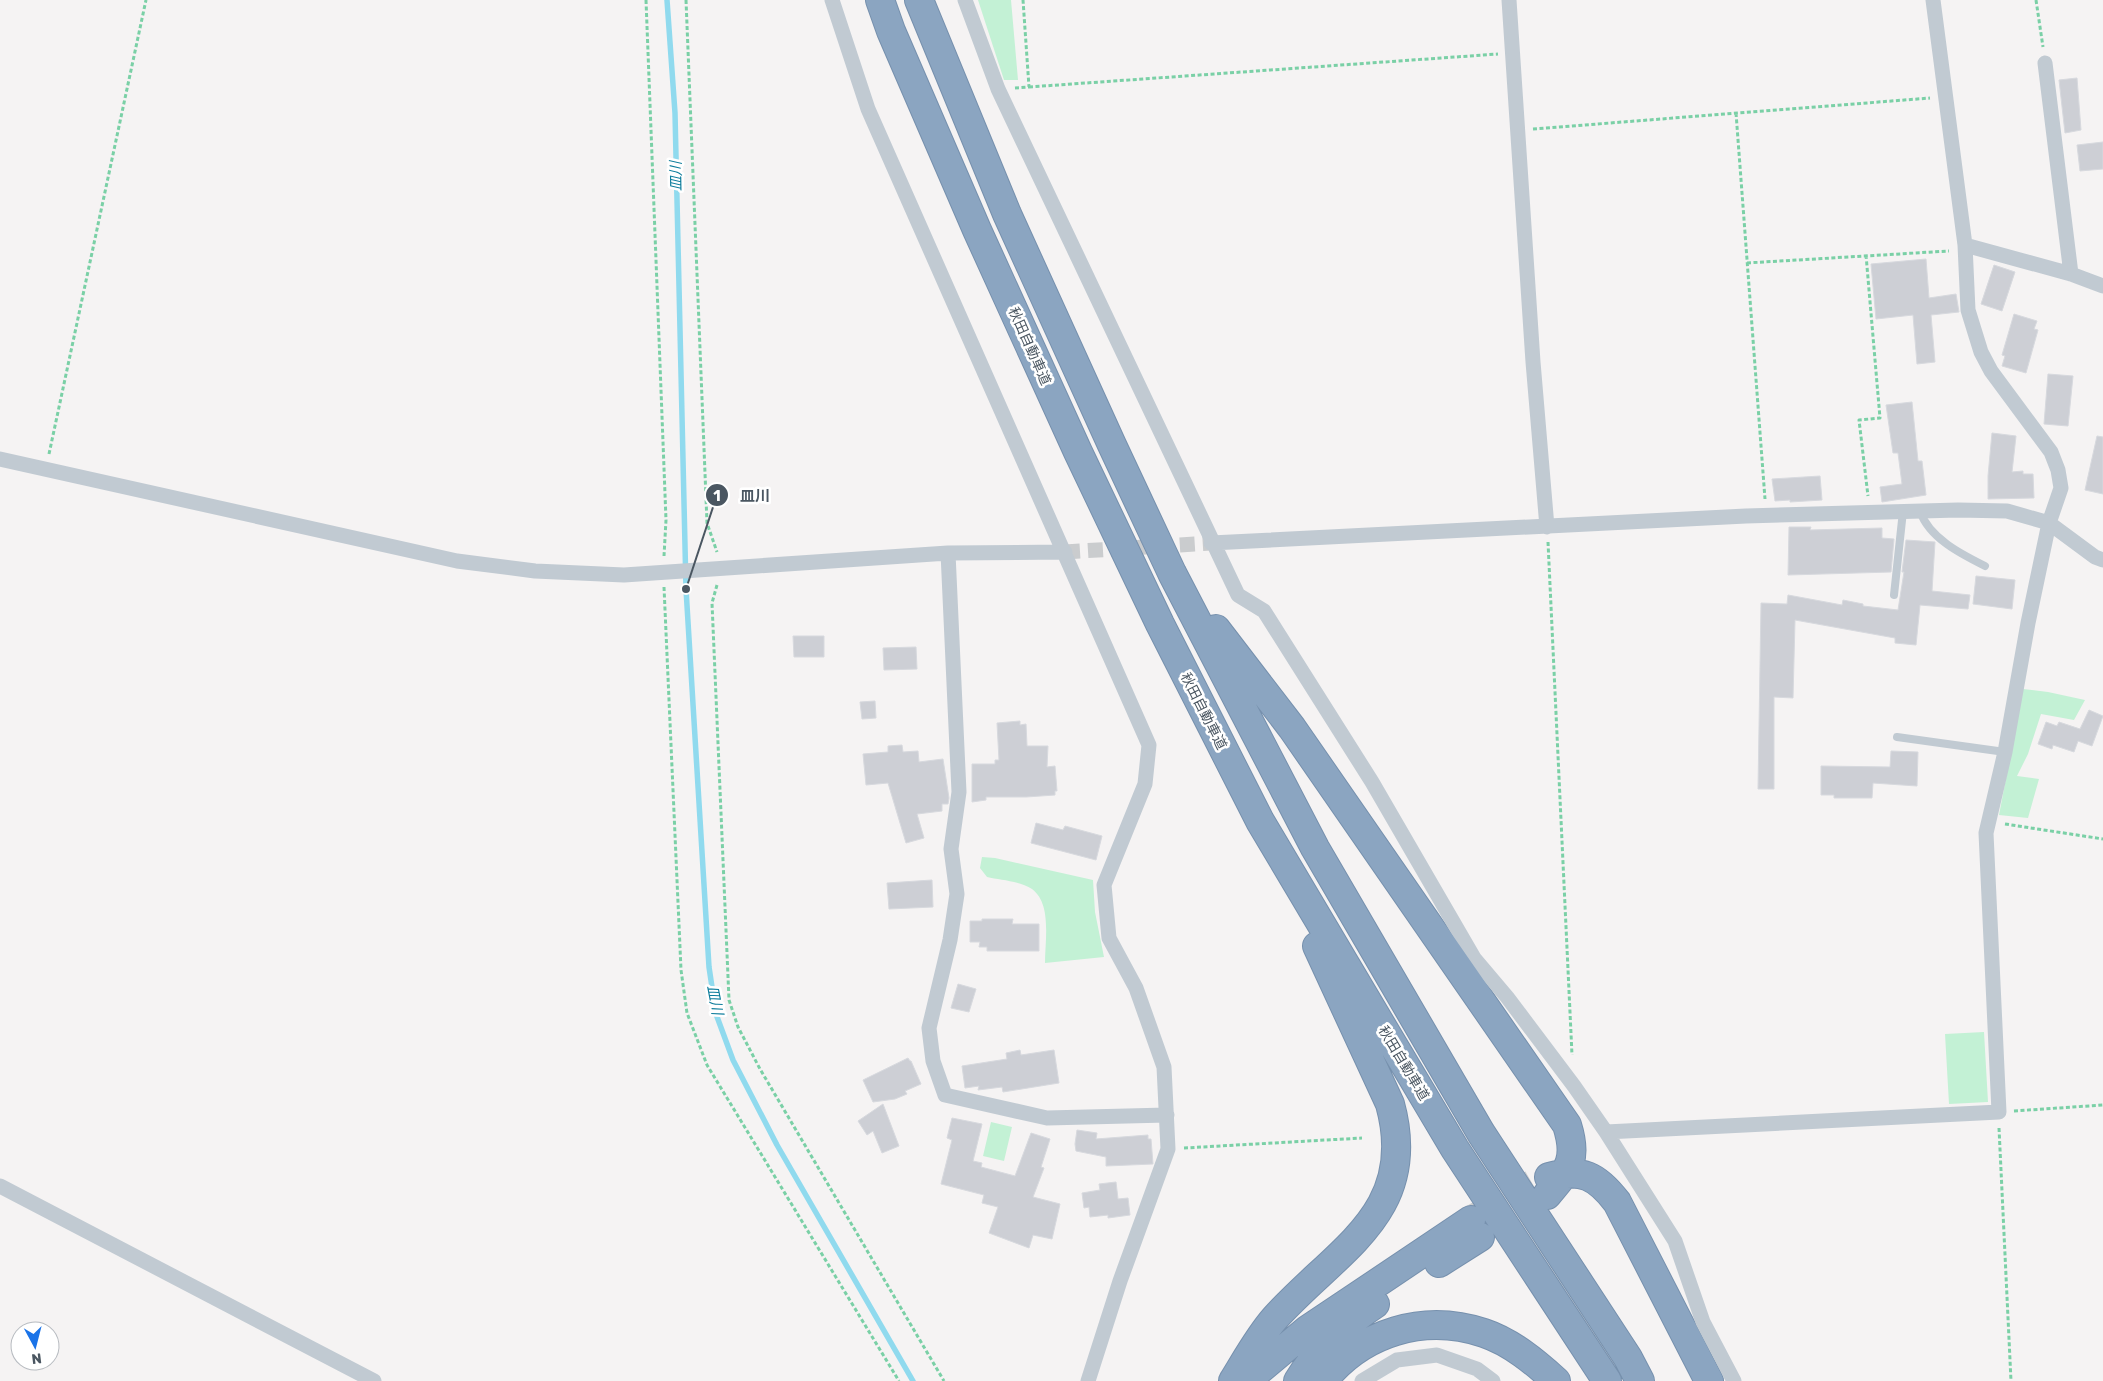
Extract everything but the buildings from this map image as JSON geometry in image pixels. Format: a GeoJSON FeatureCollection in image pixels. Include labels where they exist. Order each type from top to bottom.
{"type":"FeatureCollection","features":[{"type":"Feature","properties":{"kind":"highway","name":"秋田自動車道"},"geometry":{"type":"LineString","coordinates":[[880,0],[891,31],[977,230],[1074,444],[1160,624],[1260,821],[1455,1149],[1607,1381]]}},
{"type":"Feature","properties":{"kind":"highway"},"geometry":{"type":"LineString","coordinates":[[919,0],[1007,214],[1172,573],[1315,848],[1481,1133],[1628,1358],[1640,1381]]}},
{"type":"Feature","properties":{"kind":"highway"},"geometry":{"type":"LineString","coordinates":[[1172,573],[1292,728],[1567,1125],[1573,1142],[1572,1157],[1566,1172],[1542,1188]]}},
{"type":"Feature","properties":{"kind":"highway"},"geometry":{"type":"LineString","coordinates":[[1233,1381],[1255,1345],[1275,1318],[1353,1244],[1371,1222],[1385,1198],[1394,1174],[1397,1148],[1396,1125],[1390,1104],[1260,821]]}},
{"type":"Feature","properties":{"kind":"highway"},"geometry":{"type":"LineString","coordinates":[[1566,1172],[1588,1176],[1605,1186],[1617,1202],[1709,1381]]}},
{"type":"Feature","properties":{"kind":"highway"},"geometry":{"type":"LineString","coordinates":[[1246,1381],[1307,1330],[1476,1229],[1341,1330],[1320,1351],[1298,1381]]}},
{"type":"Feature","properties":{"kind":"highway"},"geometry":{"type":"LineString","coordinates":[[1323,1381],[1356,1348],[1377,1337],[1401,1329],[1454,1326],[1484,1333],[1513,1347],[1556,1381]]}},
{"type":"Feature","properties":{"kind":"street"},"geometry":{"type":"LineString","coordinates":[[832,0],[868,109],[1149,745],[1145,784],[1104,885],[1109,938],[1136,988],[1164,1067],[1168,1149],[1120,1281],[1088,1381]]}},
{"type":"Feature","properties":{"kind":"street"},"geometry":{"type":"LineString","coordinates":[[965,0],[998,89],[1211,543],[1238,595],[1264,611],[1372,782],[1474,958],[1507,997],[1574,1086],[1606,1132],[1675,1241],[1703,1322],[1734,1381]]}},
{"type":"Feature","properties":{"kind":"street"},"geometry":{"type":"LineString","coordinates":[[1509,0],[1533,362],[1547,527]]}},
{"type":"Feature","properties":{"kind":"street"},"geometry":{"type":"LineString","coordinates":[[1606,1132],[1998,1112],[1986,833],[2005,752],[2028,623],[2049,523],[2061,488],[2052,452],[1990,371],[1981,352],[1968,310],[1965,247],[1933,0]]}},
{"type":"Feature","properties":{"kind":"street"},"geometry":{"type":"LineString","coordinates":[[2045,63],[2071,274]]}},
{"type":"Feature","properties":{"kind":"street"},"geometry":{"type":"LineString","coordinates":[[1965,247],[2071,274],[2103,286]]}},
{"type":"Feature","properties":{"kind":"street"},"geometry":{"type":"LineString","coordinates":[[0,459],[457,561],[535,570],[624,575],[948,553],[1065,552]]}},
{"type":"Feature","properties":{"kind":"street"},"geometry":{"type":"LineString","coordinates":[[1211,543],[1766,516],[1920,510],[2006,511],[2049,523],[2095,558],[2103,560]]}},
{"type":"Feature","properties":{"kind":"street"},"geometry":{"type":"LineString","coordinates":[[948,553],[959,792],[951,849],[957,894],[950,940],[929,1028],[933,1061],[945,1095],[1047,1118],[1167,1115]]}},
{"type":"Feature","properties":{"kind":"street"},"geometry":{"type":"LineString","coordinates":[[0,1186],[374,1381]]}},
{"type":"Feature","properties":{"kind":"street"},"geometry":{"type":"LineString","coordinates":[[1362,1381],[1397,1360],[1437,1355],[1477,1369],[1493,1381]]}},
{"type":"Feature","properties":{"kind":"lane"},"geometry":{"type":"LineString","coordinates":[[1920,510],[1923,521],[1931,531],[1965,556],[1985,566]]}},
{"type":"Feature","properties":{"kind":"lane"},"geometry":{"type":"LineString","coordinates":[[1894,595],[1903,511]]}},
{"type":"Feature","properties":{"kind":"lane"},"geometry":{"type":"LineString","coordinates":[[1897,737],[2005,752]]}},
{"type":"Feature","properties":{"kind":"path"},"geometry":{"type":"LineString","coordinates":[[46,469],[146,0]]}},
{"type":"Feature","properties":{"kind":"path"},"geometry":{"type":"LineString","coordinates":[[646,0],[681,970],[688,1013],[707,1064],[899,1381]]}},
{"type":"Feature","properties":{"kind":"path"},"geometry":{"type":"LineString","coordinates":[[686,0],[707,523],[722,568],[712,603],[729,1000],[738,1027],[760,1069],[944,1381]]}},
{"type":"Feature","properties":{"kind":"path"},"geometry":{"type":"LineString","coordinates":[[1023,0],[1029,87]]}},
{"type":"Feature","properties":{"kind":"path"},"geometry":{"type":"LineString","coordinates":[[2036,0],[2045,63]]}},
{"type":"Feature","properties":{"kind":"path"},"geometry":{"type":"LineString","coordinates":[[998,89],[1513,54]]}},
{"type":"Feature","properties":{"kind":"path"},"geometry":{"type":"LineString","coordinates":[[1518,130],[1946,97]]}},
{"type":"Feature","properties":{"kind":"path"},"geometry":{"type":"LineString","coordinates":[[1736,113],[1766,516]]}},
{"type":"Feature","properties":{"kind":"path"},"geometry":{"type":"LineString","coordinates":[[1747,263],[1965,247]]}},
{"type":"Feature","properties":{"kind":"path"},"geometry":{"type":"LineString","coordinates":[[1866,255],[1880,418],[1859,420],[1869,512]]}},
{"type":"Feature","properties":{"kind":"path"},"geometry":{"type":"LineString","coordinates":[[1547,527],[1574,1086]]}},
{"type":"Feature","properties":{"kind":"path"},"geometry":{"type":"LineString","coordinates":[[1989,822],[2103,839]]}},
{"type":"Feature","properties":{"kind":"path"},"geometry":{"type":"LineString","coordinates":[[2011,1381],[1998,1112],[2103,1105]]}},
{"type":"Feature","properties":{"kind":"path"},"geometry":{"type":"LineString","coordinates":[[1168,1149],[1362,1138]]}},
{"type":"Feature","properties":{"kind":"green space"},"geometry":{"type":"Polygon","coordinates":[[[978,0],[1011,0],[1018,80],[1004,80],[978,0]]]}},
{"type":"Feature","properties":{"kind":"green space"},"geometry":{"type":"Polygon","coordinates":[[[2023,689],[2085,700],[2074,720],[2041,714],[2028,754],[2017,776],[2039,779],[2028,818],[1999,815],[2023,689]]]}},
{"type":"Feature","properties":{"kind":"green space"},"geometry":{"type":"Polygon","coordinates":[[[982,857],[995,858],[1093,880],[1095,912],[1104,957],[1045,963],[1045,913],[1038,896],[1032,889],[1022,884],[987,877],[980,868],[982,857]]]}},
{"type":"Feature","properties":{"kind":"green space"},"geometry":{"type":"Polygon","coordinates":[[[1984,1032],[1988,1102],[1949,1104],[1945,1034],[1984,1032]]]}},
{"type":"Feature","properties":{"kind":"green space"},"geometry":{"type":"Polygon","coordinates":[[[991,1122],[1012,1127],[1004,1161],[983,1156],[991,1122]]]}},
{"type":"Feature","properties":{"kind":"waterway","name":"皿川"},"geometry":{"type":"LineString","coordinates":[[667,0],[675,113],[686,589],[709,967],[716,1014],[733,1060],[777,1145],[913,1381]]}},
{"type":"Feature","properties":{"kind":"tunnel"},"geometry":{"type":"LineString","coordinates":[[1065,552],[1211,543]]}},
{"type":"Feature","properties":{"kind":"tunnel"},"geometry":{"type":"LineString","coordinates":[[1472,1219],[1537,1181]]}},
{"type":"Feature","properties":{"kind":"place","name":"皿川"},"geometry":{"type":"Point","coordinates":[686,589]}}]}
